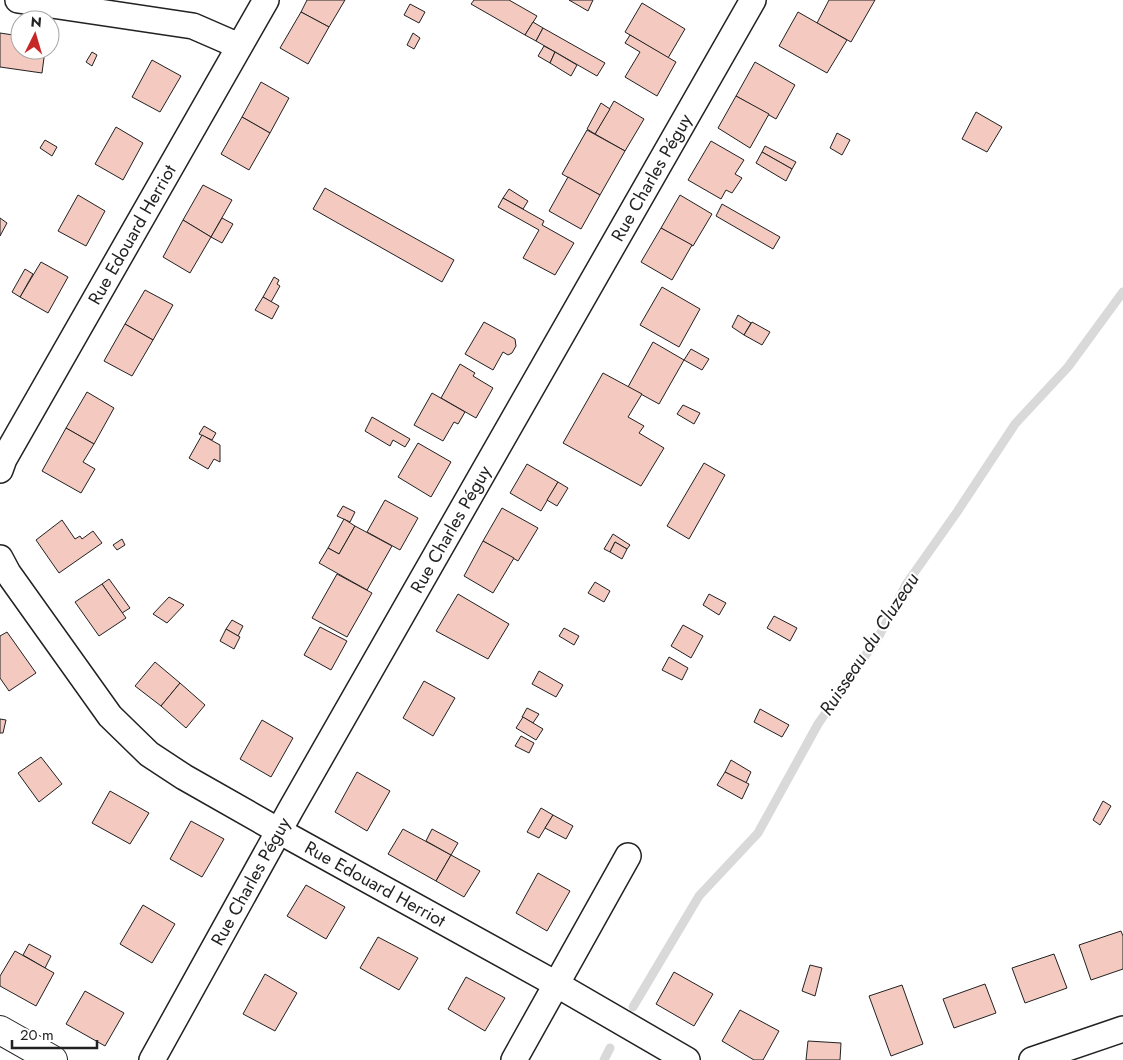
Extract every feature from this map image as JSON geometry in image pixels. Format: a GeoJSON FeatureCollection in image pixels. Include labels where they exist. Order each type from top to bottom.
{"type":"FeatureCollection","features":[{"type":"Feature","properties":{"kind":"main road"},"geometry":{"type":"LineString","coordinates":[[0,1030],[53,1060]]}},
{"type":"Feature","properties":{"kind":"street"},"geometry":{"type":"LineString","coordinates":[[18,0],[193,26],[239,46]]}},
{"type":"Feature","properties":{"kind":"street","name":"Rue Edouard Herriot"},"geometry":{"type":"LineString","coordinates":[[0,470],[4,459],[266,0]]}},
{"type":"Feature","properties":{"kind":"street","name":"Rue Charles Péguy"},"geometry":{"type":"LineString","coordinates":[[152,1060],[279,831],[752,0]]}},
{"type":"Feature","properties":{"kind":"street","name":"Rue Edouard Herriot"},"geometry":{"type":"LineString","coordinates":[[0,558],[8,573],[110,716],[149,754],[184,777],[556,984],[687,1060]]}},
{"type":"Feature","properties":{"kind":"street"},"geometry":{"type":"LineString","coordinates":[[514,1060],[628,856]]}},
{"type":"Feature","properties":{"kind":"street"},"geometry":{"type":"LineString","coordinates":[[1032,1060],[1123,1029]]}},
{"type":"Feature","properties":{"kind":"building"},"geometry":{"type":"Polygon","coordinates":[[[307,0],[345,0],[329,27],[301,12],[307,0]]]}},
{"type":"Feature","properties":{"kind":"building"},"geometry":{"type":"Polygon","coordinates":[[[474,0],[509,0],[537,16],[525,35],[471,4],[474,0]]]}},
{"type":"Feature","properties":{"kind":"building"},"geometry":{"type":"Polygon","coordinates":[[[569,0],[593,0],[588,11],[569,0]]]}},
{"type":"Feature","properties":{"kind":"building"},"geometry":{"type":"Polygon","coordinates":[[[829,0],[875,0],[851,42],[817,23],[829,0]]]}},
{"type":"Feature","properties":{"kind":"building"},"geometry":{"type":"Polygon","coordinates":[[[642,3],[685,29],[668,58],[625,32],[642,3]]]}},
{"type":"Feature","properties":{"kind":"building"},"geometry":{"type":"Polygon","coordinates":[[[410,4],[425,12],[419,23],[404,15],[410,4]]]}},
{"type":"Feature","properties":{"kind":"building"},"geometry":{"type":"Polygon","coordinates":[[[301,12],[329,27],[308,64],[280,48],[301,12]]]}},
{"type":"Feature","properties":{"kind":"building"},"geometry":{"type":"Polygon","coordinates":[[[798,12],[847,40],[827,73],[779,46],[798,12]]]}},
{"type":"Feature","properties":{"kind":"building"},"geometry":{"type":"Polygon","coordinates":[[[533,22],[543,28],[536,41],[525,35],[533,22]]]}},
{"type":"Feature","properties":{"kind":"building"},"geometry":{"type":"Polygon","coordinates":[[[543,28],[605,63],[597,76],[536,41],[543,28]]]}},
{"type":"Feature","properties":{"kind":"building"},"geometry":{"type":"Polygon","coordinates":[[[0,33],[10,34],[10,60],[44,60],[42,73],[0,67],[0,33]]]}},
{"type":"Feature","properties":{"kind":"building"},"geometry":{"type":"Polygon","coordinates":[[[413,33],[420,38],[414,49],[407,45],[413,33]]]}},
{"type":"Feature","properties":{"kind":"building"},"geometry":{"type":"Polygon","coordinates":[[[630,35],[676,62],[657,96],[625,77],[640,52],[625,43],[630,35]]]}},
{"type":"Feature","properties":{"kind":"building"},"geometry":{"type":"Polygon","coordinates":[[[544,46],[555,52],[550,63],[538,56],[544,46]]]}},
{"type":"Feature","properties":{"kind":"building"},"geometry":{"type":"Polygon","coordinates":[[[92,52],[97,55],[92,66],[86,62],[92,52]]]}},
{"type":"Feature","properties":{"kind":"building"},"geometry":{"type":"Polygon","coordinates":[[[555,52],[577,65],[571,76],[550,63],[555,52]]]}},
{"type":"Feature","properties":{"kind":"building"},"geometry":{"type":"Polygon","coordinates":[[[152,60],[181,76],[160,112],[132,97],[152,60]]]}},
{"type":"Feature","properties":{"kind":"building"},"geometry":{"type":"Polygon","coordinates":[[[755,62],[795,85],[776,119],[736,96],[755,62]]]}},
{"type":"Feature","properties":{"kind":"building"},"geometry":{"type":"Polygon","coordinates":[[[261,82],[289,98],[270,133],[242,117],[261,82]]]}},
{"type":"Feature","properties":{"kind":"building"},"geometry":{"type":"Polygon","coordinates":[[[736,96],[769,114],[750,148],[718,128],[736,96]]]}},
{"type":"Feature","properties":{"kind":"building"},"geometry":{"type":"Polygon","coordinates":[[[614,101],[644,119],[625,151],[595,134],[614,101]]]}},
{"type":"Feature","properties":{"kind":"building"},"geometry":{"type":"Polygon","coordinates":[[[601,103],[610,109],[595,134],[587,129],[601,103]]]}},
{"type":"Feature","properties":{"kind":"building"},"geometry":{"type":"Polygon","coordinates":[[[976,112],[1002,127],[987,152],[962,139],[976,112]]]}},
{"type":"Feature","properties":{"kind":"building"},"geometry":{"type":"Polygon","coordinates":[[[242,117],[270,133],[249,170],[221,154],[242,117]]]}},
{"type":"Feature","properties":{"kind":"building"},"geometry":{"type":"Polygon","coordinates":[[[116,127],[143,143],[123,180],[95,164],[116,127]]]}},
{"type":"Feature","properties":{"kind":"building"},"geometry":{"type":"Polygon","coordinates":[[[587,130],[625,151],[600,195],[562,174],[587,130]]]}},
{"type":"Feature","properties":{"kind":"building"},"geometry":{"type":"Polygon","coordinates":[[[837,133],[850,140],[842,155],[830,148],[837,133]]]}},
{"type":"Feature","properties":{"kind":"building"},"geometry":{"type":"Polygon","coordinates":[[[45,140],[57,147],[52,156],[40,148],[45,140]]]}},
{"type":"Feature","properties":{"kind":"building"},"geometry":{"type":"Polygon","coordinates":[[[711,141],[744,160],[735,174],[742,178],[732,193],[726,190],[721,199],[688,180],[711,141]]]}},
{"type":"Feature","properties":{"kind":"building"},"geometry":{"type":"Polygon","coordinates":[[[765,146],[796,162],[792,169],[762,152],[765,146]]]}},
{"type":"Feature","properties":{"kind":"building"},"geometry":{"type":"Polygon","coordinates":[[[762,152],[792,169],[786,181],[756,163],[762,152]]]}},
{"type":"Feature","properties":{"kind":"building"},"geometry":{"type":"Polygon","coordinates":[[[568,177],[600,195],[581,229],[549,211],[568,177]]]}},
{"type":"Feature","properties":{"kind":"building"},"geometry":{"type":"Polygon","coordinates":[[[203,185],[232,200],[211,237],[183,220],[203,185]]]}},
{"type":"Feature","properties":{"kind":"building"},"geometry":{"type":"Polygon","coordinates":[[[325,188],[454,260],[442,282],[313,209],[325,188]]]}},
{"type":"Feature","properties":{"kind":"building"},"geometry":{"type":"Polygon","coordinates":[[[509,189],[528,201],[523,209],[503,198],[509,189]]]}},
{"type":"Feature","properties":{"kind":"building"},"geometry":{"type":"Polygon","coordinates":[[[78,195],[105,211],[86,246],[58,231],[78,195]]]}},
{"type":"Feature","properties":{"kind":"building"},"geometry":{"type":"Polygon","coordinates":[[[680,195],[712,214],[693,246],[661,228],[680,195]]]}},
{"type":"Feature","properties":{"kind":"building"},"geometry":{"type":"Polygon","coordinates":[[[503,198],[544,221],[542,225],[574,243],[555,275],[523,258],[539,230],[498,207],[503,198]]]}},
{"type":"Feature","properties":{"kind":"building"},"geometry":{"type":"Polygon","coordinates":[[[722,204],[780,237],[773,249],[716,216],[722,204]]]}},
{"type":"Feature","properties":{"kind":"building"},"geometry":{"type":"Polygon","coordinates":[[[0,218],[7,223],[0,236],[0,218]]]}},
{"type":"Feature","properties":{"kind":"building"},"geometry":{"type":"Polygon","coordinates":[[[222,218],[233,224],[222,243],[211,237],[222,218]]]}},
{"type":"Feature","properties":{"kind":"building"},"geometry":{"type":"Polygon","coordinates":[[[183,220],[211,237],[190,273],[163,257],[183,220]]]}},
{"type":"Feature","properties":{"kind":"building"},"geometry":{"type":"Polygon","coordinates":[[[661,228],[692,245],[672,280],[641,262],[661,228]]]}},
{"type":"Feature","properties":{"kind":"building"},"geometry":{"type":"Polygon","coordinates":[[[41,262],[68,277],[48,313],[20,297],[41,262]]]}},
{"type":"Feature","properties":{"kind":"building"},"geometry":{"type":"Polygon","coordinates":[[[25,269],[33,274],[20,297],[12,292],[25,269]]]}},
{"type":"Feature","properties":{"kind":"building"},"geometry":{"type":"Polygon","coordinates":[[[274,277],[279,280],[277,284],[280,286],[271,302],[263,297],[274,277]]]}},
{"type":"Feature","properties":{"kind":"building"},"geometry":{"type":"Polygon","coordinates":[[[662,287],[700,309],[679,347],[640,325],[662,287]]]}},
{"type":"Feature","properties":{"kind":"building"},"geometry":{"type":"Polygon","coordinates":[[[145,290],[173,305],[153,340],[125,324],[145,290]]]}},
{"type":"Feature","properties":{"kind":"building"},"geometry":{"type":"Polygon","coordinates":[[[263,297],[279,306],[272,319],[255,310],[263,297]]]}},
{"type":"Feature","properties":{"kind":"building"},"geometry":{"type":"Polygon","coordinates":[[[738,315],[751,323],[744,335],[732,327],[738,315]]]}},
{"type":"Feature","properties":{"kind":"building"},"geometry":{"type":"Polygon","coordinates":[[[484,322],[515,339],[516,346],[512,353],[508,355],[503,352],[493,370],[465,354],[484,322]]]}},
{"type":"Feature","properties":{"kind":"building"},"geometry":{"type":"Polygon","coordinates":[[[752,322],[770,332],[762,345],[744,335],[752,322]]]}},
{"type":"Feature","properties":{"kind":"building"},"geometry":{"type":"Polygon","coordinates":[[[125,324],[153,340],[132,376],[104,361],[125,324]]]}},
{"type":"Feature","properties":{"kind":"building"},"geometry":{"type":"Polygon","coordinates":[[[653,342],[684,360],[659,404],[628,387],[653,342]]]}},
{"type":"Feature","properties":{"kind":"building"},"geometry":{"type":"Polygon","coordinates":[[[691,349],[709,359],[702,370],[684,360],[691,349]]]}},
{"type":"Feature","properties":{"kind":"building"},"geometry":{"type":"Polygon","coordinates":[[[460,364],[475,373],[473,376],[493,388],[476,418],[441,398],[460,364]]]}},
{"type":"Feature","properties":{"kind":"building"},"geometry":{"type":"Polygon","coordinates":[[[603,373],[642,394],[628,417],[644,426],[639,433],[664,448],[641,486],[563,443],[603,373]]]}},
{"type":"Feature","properties":{"kind":"building"},"geometry":{"type":"Polygon","coordinates":[[[87,392],[114,408],[94,444],[66,428],[87,392]]]}},
{"type":"Feature","properties":{"kind":"building"},"geometry":{"type":"Polygon","coordinates":[[[432,393],[465,412],[458,424],[454,422],[443,441],[414,425],[432,393]]]}},
{"type":"Feature","properties":{"kind":"building"},"geometry":{"type":"Polygon","coordinates":[[[683,405],[700,413],[694,424],[677,414],[683,405]]]}},
{"type":"Feature","properties":{"kind":"building"},"geometry":{"type":"Polygon","coordinates":[[[372,417],[410,439],[405,447],[393,440],[390,446],[365,431],[372,417]]]}},
{"type":"Feature","properties":{"kind":"building"},"geometry":{"type":"Polygon","coordinates":[[[204,426],[216,433],[212,440],[199,434],[204,426]]]}},
{"type":"Feature","properties":{"kind":"building"},"geometry":{"type":"Polygon","coordinates":[[[66,428],[94,444],[83,462],[95,469],[81,493],[42,471],[66,428]]]}},
{"type":"Feature","properties":{"kind":"building"},"geometry":{"type":"Polygon","coordinates":[[[202,435],[220,445],[220,462],[214,459],[208,469],[189,458],[202,435]]]}},
{"type":"Feature","properties":{"kind":"building"},"geometry":{"type":"Polygon","coordinates":[[[418,443],[451,462],[431,497],[398,477],[418,443]]]}},
{"type":"Feature","properties":{"kind":"building"},"geometry":{"type":"Polygon","coordinates":[[[704,463],[725,475],[689,539],[667,526],[704,463]]]}},
{"type":"Feature","properties":{"kind":"building"},"geometry":{"type":"Polygon","coordinates":[[[527,464],[558,482],[541,511],[510,493],[527,464]]]}},
{"type":"Feature","properties":{"kind":"building"},"geometry":{"type":"Polygon","coordinates":[[[558,482],[568,488],[557,506],[547,500],[558,482]]]}},
{"type":"Feature","properties":{"kind":"building"},"geometry":{"type":"Polygon","coordinates":[[[385,500],[418,518],[400,550],[367,532],[385,500]]]}},
{"type":"Feature","properties":{"kind":"building"},"geometry":{"type":"Polygon","coordinates":[[[343,506],[355,512],[350,522],[337,516],[343,506]]]}},
{"type":"Feature","properties":{"kind":"building"},"geometry":{"type":"Polygon","coordinates":[[[502,508],[538,528],[518,561],[483,541],[502,508]]]}},
{"type":"Feature","properties":{"kind":"building"},"geometry":{"type":"Polygon","coordinates":[[[344,519],[355,526],[339,554],[328,548],[344,519]]]}},
{"type":"Feature","properties":{"kind":"building"},"geometry":{"type":"Polygon","coordinates":[[[62,520],[75,539],[80,536],[82,539],[93,531],[102,543],[59,573],[36,540],[62,520]]]}},
{"type":"Feature","properties":{"kind":"building"},"geometry":{"type":"Polygon","coordinates":[[[355,526],[392,546],[367,590],[319,563],[328,548],[339,554],[355,526]]]}},
{"type":"Feature","properties":{"kind":"building"},"geometry":{"type":"Polygon","coordinates":[[[613,534],[630,545],[627,549],[615,542],[610,552],[604,549],[613,534]]]}},
{"type":"Feature","properties":{"kind":"building"},"geometry":{"type":"Polygon","coordinates":[[[122,539],[125,545],[117,550],[113,545],[122,539]]]}},
{"type":"Feature","properties":{"kind":"building"},"geometry":{"type":"Polygon","coordinates":[[[483,541],[514,558],[493,593],[464,576],[483,541]]]}},
{"type":"Feature","properties":{"kind":"building"},"geometry":{"type":"Polygon","coordinates":[[[615,542],[627,549],[622,559],[610,552],[615,542]]]}},
{"type":"Feature","properties":{"kind":"building"},"geometry":{"type":"Polygon","coordinates":[[[337,574],[372,593],[347,637],[312,618],[337,574]]]}},
{"type":"Feature","properties":{"kind":"building"},"geometry":{"type":"Polygon","coordinates":[[[109,579],[130,608],[122,613],[102,584],[109,579]]]}},
{"type":"Feature","properties":{"kind":"building"},"geometry":{"type":"Polygon","coordinates":[[[595,582],[610,591],[604,602],[588,593],[595,582]]]}},
{"type":"Feature","properties":{"kind":"building"},"geometry":{"type":"Polygon","coordinates":[[[102,584],[126,618],[99,636],[75,602],[102,584]]]}},
{"type":"Feature","properties":{"kind":"building"},"geometry":{"type":"Polygon","coordinates":[[[458,594],[509,624],[488,659],[436,631],[458,594]]]}},
{"type":"Feature","properties":{"kind":"building"},"geometry":{"type":"Polygon","coordinates":[[[709,594],[726,603],[719,615],[703,605],[709,594]]]}},
{"type":"Feature","properties":{"kind":"building"},"geometry":{"type":"Polygon","coordinates":[[[169,597],[184,605],[167,623],[153,614],[169,597]]]}},
{"type":"Feature","properties":{"kind":"building"},"geometry":{"type":"Polygon","coordinates":[[[774,616],[797,628],[790,641],[767,628],[774,616]]]}},
{"type":"Feature","properties":{"kind":"building"},"geometry":{"type":"Polygon","coordinates":[[[232,620],[243,626],[238,636],[226,629],[232,620]]]}},
{"type":"Feature","properties":{"kind":"building"},"geometry":{"type":"Polygon","coordinates":[[[683,625],[703,636],[691,658],[671,646],[683,625]]]}},
{"type":"Feature","properties":{"kind":"building"},"geometry":{"type":"Polygon","coordinates":[[[320,627],[347,641],[331,670],[304,655],[320,627]]]}},
{"type":"Feature","properties":{"kind":"building"},"geometry":{"type":"Polygon","coordinates":[[[564,628],[579,636],[574,645],[559,636],[564,628]]]}},
{"type":"Feature","properties":{"kind":"building"},"geometry":{"type":"Polygon","coordinates":[[[226,629],[240,637],[234,649],[220,641],[226,629]]]}},
{"type":"Feature","properties":{"kind":"building"},"geometry":{"type":"Polygon","coordinates":[[[7,632],[36,673],[9,691],[0,678],[0,636],[7,632]]]}},
{"type":"Feature","properties":{"kind":"building"},"geometry":{"type":"Polygon","coordinates":[[[669,657],[688,668],[682,680],[662,670],[669,657]]]}},
{"type":"Feature","properties":{"kind":"building"},"geometry":{"type":"Polygon","coordinates":[[[155,662],[180,683],[161,706],[135,686],[155,662]]]}},
{"type":"Feature","properties":{"kind":"building"},"geometry":{"type":"Polygon","coordinates":[[[539,671],[563,685],[556,697],[532,684],[539,671]]]}},
{"type":"Feature","properties":{"kind":"building"},"geometry":{"type":"Polygon","coordinates":[[[424,681],[455,698],[433,736],[403,718],[424,681]]]}},
{"type":"Feature","properties":{"kind":"building"},"geometry":{"type":"Polygon","coordinates":[[[180,683],[205,705],[186,728],[161,706],[180,683]]]}},
{"type":"Feature","properties":{"kind":"building"},"geometry":{"type":"Polygon","coordinates":[[[527,708],[539,714],[533,723],[522,717],[527,708]]]}},
{"type":"Feature","properties":{"kind":"building"},"geometry":{"type":"Polygon","coordinates":[[[760,709],[789,725],[782,737],[754,722],[760,709]]]}},
{"type":"Feature","properties":{"kind":"building"},"geometry":{"type":"Polygon","coordinates":[[[523,717],[543,729],[536,740],[516,728],[523,717]]]}},
{"type":"Feature","properties":{"kind":"building"},"geometry":{"type":"Polygon","coordinates":[[[0,719],[6,720],[3,733],[0,733],[0,719]]]}},
{"type":"Feature","properties":{"kind":"building"},"geometry":{"type":"Polygon","coordinates":[[[262,720],[293,738],[271,777],[240,759],[262,720]]]}},
{"type":"Feature","properties":{"kind":"building"},"geometry":{"type":"Polygon","coordinates":[[[521,736],[534,743],[529,753],[515,746],[521,736]]]}},
{"type":"Feature","properties":{"kind":"building"},"geometry":{"type":"Polygon","coordinates":[[[41,757],[62,784],[39,802],[18,773],[41,757]]]}},
{"type":"Feature","properties":{"kind":"building"},"geometry":{"type":"Polygon","coordinates":[[[731,760],[751,772],[746,783],[725,772],[731,760]]]}},
{"type":"Feature","properties":{"kind":"building"},"geometry":{"type":"Polygon","coordinates":[[[357,772],[390,791],[367,831],[335,812],[357,772]]]}},
{"type":"Feature","properties":{"kind":"building"},"geometry":{"type":"Polygon","coordinates":[[[725,772],[749,784],[742,799],[717,785],[725,772]]]}},
{"type":"Feature","properties":{"kind":"building"},"geometry":{"type":"Polygon","coordinates":[[[110,791],[149,813],[130,844],[92,823],[110,791]]]}},
{"type":"Feature","properties":{"kind":"building"},"geometry":{"type":"Polygon","coordinates":[[[1103,801],[1111,806],[1100,825],[1093,820],[1103,801]]]}},
{"type":"Feature","properties":{"kind":"building"},"geometry":{"type":"Polygon","coordinates":[[[541,808],[553,815],[539,838],[527,832],[541,808]]]}},
{"type":"Feature","properties":{"kind":"building"},"geometry":{"type":"Polygon","coordinates":[[[553,815],[573,826],[566,839],[545,828],[553,815]]]}},
{"type":"Feature","properties":{"kind":"building"},"geometry":{"type":"Polygon","coordinates":[[[191,821],[224,839],[202,877],[170,859],[191,821]]]}},
{"type":"Feature","properties":{"kind":"building"},"geometry":{"type":"Polygon","coordinates":[[[403,829],[451,855],[436,881],[388,854],[403,829]]]}},
{"type":"Feature","properties":{"kind":"building"},"geometry":{"type":"Polygon","coordinates":[[[432,829],[458,843],[451,855],[426,841],[432,829]]]}},
{"type":"Feature","properties":{"kind":"building"},"geometry":{"type":"Polygon","coordinates":[[[451,855],[480,871],[464,897],[436,881],[451,855]]]}},
{"type":"Feature","properties":{"kind":"building"},"geometry":{"type":"Polygon","coordinates":[[[538,873],[570,891],[547,931],[516,913],[538,873]]]}},
{"type":"Feature","properties":{"kind":"building"},"geometry":{"type":"Polygon","coordinates":[[[306,885],[345,907],[326,939],[287,916],[306,885]]]}},
{"type":"Feature","properties":{"kind":"building"},"geometry":{"type":"Polygon","coordinates":[[[143,905],[175,924],[152,963],[120,944],[143,905]]]}},
{"type":"Feature","properties":{"kind":"building"},"geometry":{"type":"Polygon","coordinates":[[[1121,931],[1123,936],[1123,969],[1091,980],[1079,945],[1121,931]]]}},
{"type":"Feature","properties":{"kind":"building"},"geometry":{"type":"Polygon","coordinates":[[[378,937],[418,958],[399,990],[360,968],[378,937]]]}},
{"type":"Feature","properties":{"kind":"building"},"geometry":{"type":"Polygon","coordinates":[[[29,944],[51,956],[45,968],[23,955],[29,944]]]}},
{"type":"Feature","properties":{"kind":"building"},"geometry":{"type":"Polygon","coordinates":[[[15,951],[54,973],[36,1006],[0,986],[0,976],[15,951]]]}},
{"type":"Feature","properties":{"kind":"building"},"geometry":{"type":"Polygon","coordinates":[[[1054,954],[1067,988],[1025,1003],[1012,968],[1054,954]]]}},
{"type":"Feature","properties":{"kind":"building"},"geometry":{"type":"Polygon","coordinates":[[[810,965],[822,968],[815,996],[802,991],[810,965]]]}},
{"type":"Feature","properties":{"kind":"building"},"geometry":{"type":"Polygon","coordinates":[[[674,972],[713,994],[694,1026],[656,1004],[674,972]]]}},
{"type":"Feature","properties":{"kind":"building"},"geometry":{"type":"Polygon","coordinates":[[[265,974],[297,993],[275,1031],[243,1014],[265,974]]]}},
{"type":"Feature","properties":{"kind":"building"},"geometry":{"type":"Polygon","coordinates":[[[466,977],[505,998],[485,1031],[448,1009],[466,977]]]}},
{"type":"Feature","properties":{"kind":"building"},"geometry":{"type":"Polygon","coordinates":[[[985,984],[996,1013],[954,1028],[943,999],[985,984]]]}},
{"type":"Feature","properties":{"kind":"building"},"geometry":{"type":"Polygon","coordinates":[[[902,985],[923,1044],[891,1056],[869,996],[902,985]]]}},
{"type":"Feature","properties":{"kind":"building"},"geometry":{"type":"Polygon","coordinates":[[[85,991],[124,1013],[105,1046],[66,1024],[85,991]]]}},
{"type":"Feature","properties":{"kind":"building"},"geometry":{"type":"Polygon","coordinates":[[[740,1010],[779,1031],[763,1060],[754,1060],[722,1041],[740,1010]]]}},
{"type":"Feature","properties":{"kind":"building"},"geometry":{"type":"Polygon","coordinates":[[[808,1041],[841,1043],[840,1060],[806,1060],[808,1041]]]}},
{"type":"Feature","properties":{"kind":"waterway","name":"Ruisseau du Cluzeau"},"geometry":{"type":"LineString","coordinates":[[633,1007],[699,896],[758,833],[818,724],[879,636],[907,583],[1015,424],[1068,367],[1123,292]]}},
{"type":"Feature","properties":{"kind":"waterway","name":"Ruisseau du Cluzeau"},"geometry":{"type":"LineString","coordinates":[[604,1060],[610,1048]]}}]}
